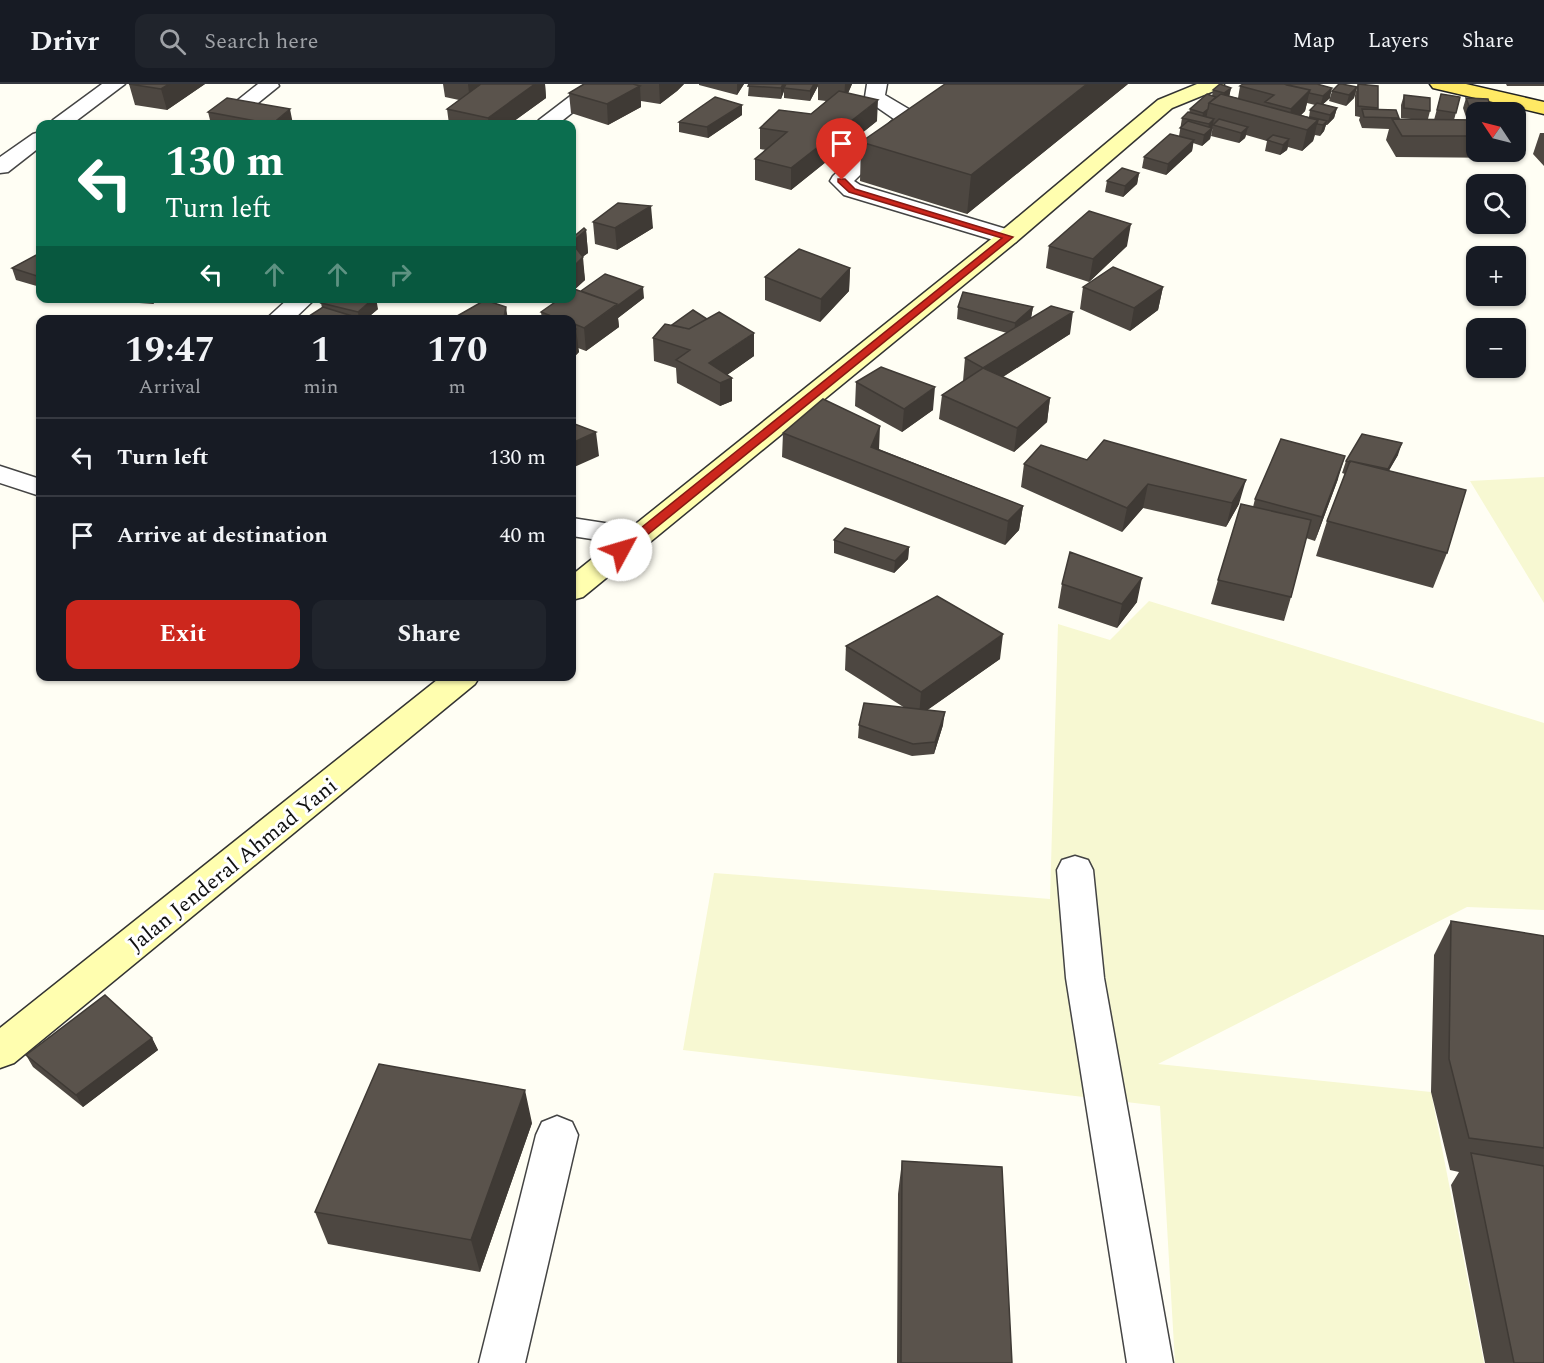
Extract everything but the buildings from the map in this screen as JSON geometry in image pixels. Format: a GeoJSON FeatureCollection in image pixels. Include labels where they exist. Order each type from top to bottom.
{"type":"FeatureCollection","features":[{"type":"Feature","properties":{"kind":"main road"},"geometry":{"type":"LineString","coordinates":[[576,587],[1008,237],[1168,94],[1214,84]]}},
{"type":"Feature","properties":{"kind":"main road"},"geometry":{"type":"LineString","coordinates":[[1441,86],[1544,108]]}},
{"type":"Feature","properties":{"kind":"main road","name":"Jalan Jenderal Ahmad Yani"},"geometry":{"type":"LineString","coordinates":[[0,1051],[458,681]]}},
{"type":"Feature","properties":{"kind":"street"},"geometry":{"type":"LineString","coordinates":[[66,120],[115,84]]}},
{"type":"Feature","properties":{"kind":"street"},"geometry":{"type":"LineString","coordinates":[[225,120],[268,84]]}},
{"type":"Feature","properties":{"kind":"street"},"geometry":{"type":"LineString","coordinates":[[551,120],[598,84]]}},
{"type":"Feature","properties":{"kind":"street"},"geometry":{"type":"LineString","coordinates":[[877,84],[875,97],[905,115],[904,121],[842,180],[852,190],[1008,237]]}},
{"type":"Feature","properties":{"kind":"street"},"geometry":{"type":"LineString","coordinates":[[0,167],[36,141]]}},
{"type":"Feature","properties":{"kind":"street"},"geometry":{"type":"LineString","coordinates":[[283,315],[298,303]]}},
{"type":"Feature","properties":{"kind":"street"},"geometry":{"type":"LineString","coordinates":[[0,474],[36,487]]}},
{"type":"Feature","properties":{"kind":"street"},"geometry":{"type":"LineString","coordinates":[[576,528],[637,537]]}},
{"type":"Feature","properties":{"kind":"street"},"geometry":{"type":"LineString","coordinates":[[1075,870],[1085,978],[1150,1363]]}},
{"type":"Feature","properties":{"kind":"street"},"geometry":{"type":"LineString","coordinates":[[502,1363],[557,1135]]}},
{"type":"Feature","properties":{"kind":"green space"},"geometry":{"type":"Polygon","coordinates":[[[1544,477],[1544,603],[1470,481],[1544,477]]]}},
{"type":"Feature","properties":{"kind":"green space"},"geometry":{"type":"Polygon","coordinates":[[[1149,601],[1544,723],[1544,910],[1467,907],[1158,1064],[1431,1092],[1484,1363],[1175,1363],[1160,1106],[683,1050],[714,873],[1050,899],[1058,624],[1110,640],[1149,601]]]}},
{"type":"Feature","properties":{"kind":"route"},"geometry":{"type":"LineString","coordinates":[[621,550],[1008,237],[852,190],[842,180]]}}]}
